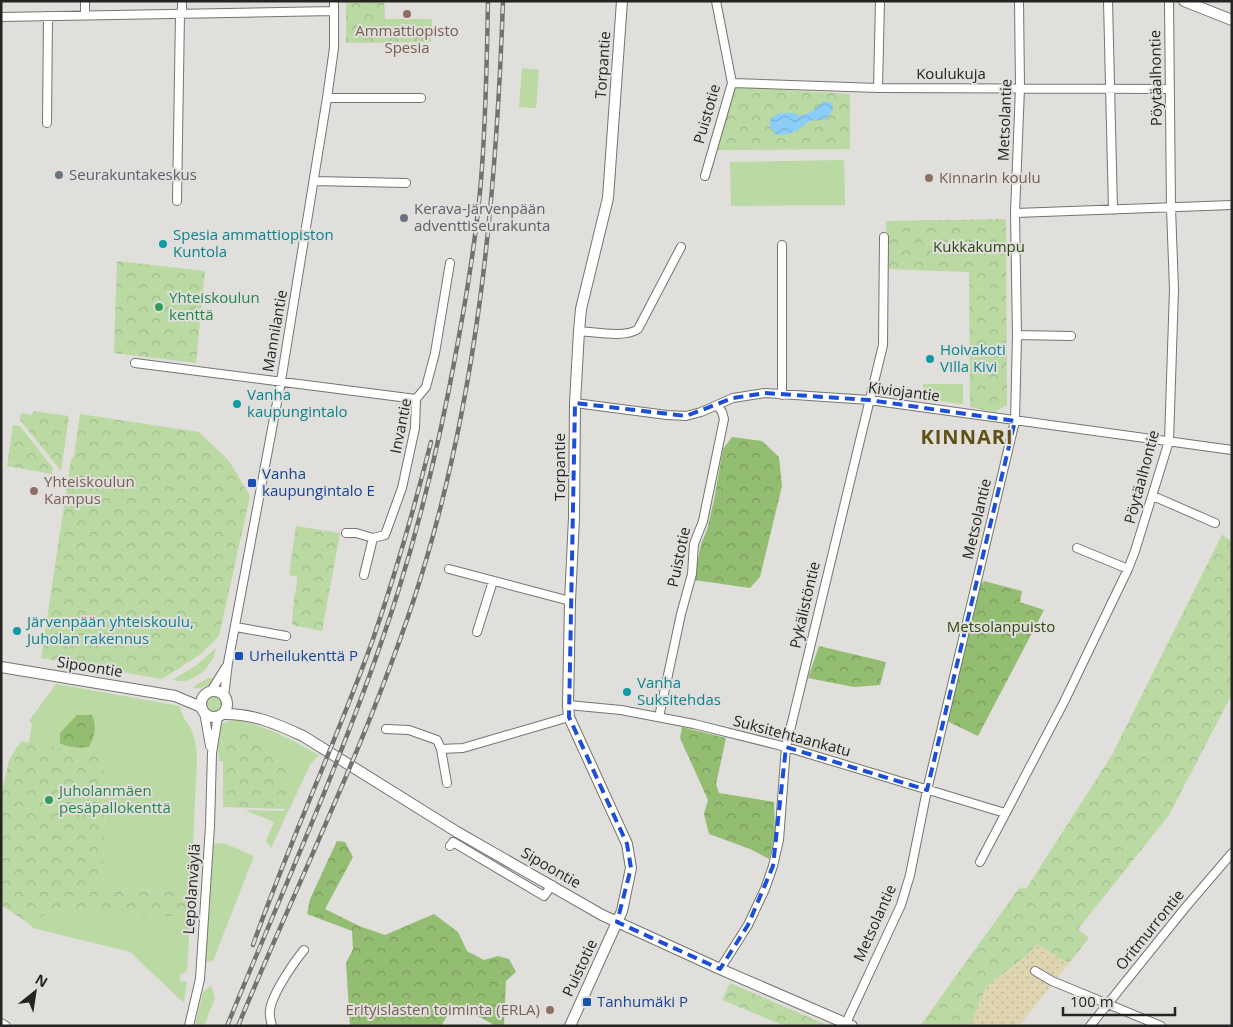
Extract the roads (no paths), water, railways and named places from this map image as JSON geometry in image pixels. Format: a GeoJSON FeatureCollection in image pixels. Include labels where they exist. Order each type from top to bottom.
{"type":"FeatureCollection","features":[{"type":"Feature","properties":{"kind":"street"},"geometry":{"type":"LineString","coordinates":[[85,1],[85,15]]}},
{"type":"Feature","properties":{"kind":"street"},"geometry":{"type":"LineString","coordinates":[[177,200],[182,1]]}},
{"type":"Feature","properties":{"kind":"street","name":"Mannilantie"},"geometry":{"type":"LineString","coordinates":[[226,698],[228,663],[281,381],[327,98],[334,48],[334,1]]}},
{"type":"Feature","properties":{"kind":"street","name":"Torpantie"},"geometry":{"type":"LineString","coordinates":[[617,922],[622,911],[631,868],[627,844],[569,717],[568,705],[574,518],[575,403],[579,331],[581,309],[608,198],[622,1]]}},
{"type":"Feature","properties":{"kind":"street","name":"Puistotie"},"geometry":{"type":"LineString","coordinates":[[705,176],[732,83],[716,1]]}},
{"type":"Feature","properties":{"kind":"street"},"geometry":{"type":"LineString","coordinates":[[878,88],[880,1]]}},
{"type":"Feature","properties":{"kind":"street","name":"Metsolantie"},"geometry":{"type":"LineString","coordinates":[[849,1024],[901,905],[910,875],[927,790],[1014,421],[1017,335],[1015,213],[1020,88],[1019,1]]}},
{"type":"Feature","properties":{"kind":"street"},"geometry":{"type":"LineString","coordinates":[[1108,1],[1113,210]]}},
{"type":"Feature","properties":{"kind":"street","name":"Pöytäalhontie"},"geometry":{"type":"LineString","coordinates":[[980,862],[1064,702],[1128,569],[1153,496],[1169,441],[1174,289],[1171,208],[1169,1]]}},
{"type":"Feature","properties":{"kind":"street"},"geometry":{"type":"LineString","coordinates":[[1184,1],[1232,20]]}},
{"type":"Feature","properties":{"kind":"street"},"geometry":{"type":"LineString","coordinates":[[1,17],[334,11]]}},
{"type":"Feature","properties":{"kind":"street"},"geometry":{"type":"LineString","coordinates":[[47,123],[48,16]]}},
{"type":"Feature","properties":{"kind":"street","name":"Koulukuja"},"geometry":{"type":"LineString","coordinates":[[732,83],[878,88],[1170,89]]}},
{"type":"Feature","properties":{"kind":"street"},"geometry":{"type":"LineString","coordinates":[[327,98],[421,98]]}},
{"type":"Feature","properties":{"kind":"street"},"geometry":{"type":"LineString","coordinates":[[314,181],[406,183]]}},
{"type":"Feature","properties":{"kind":"street"},"geometry":{"type":"LineString","coordinates":[[1015,213],[1232,205]]}},
{"type":"Feature","properties":{"kind":"street","name":"Pykälistöntie"},"geometry":{"type":"LineString","coordinates":[[720,969],[748,925],[765,889],[779,840],[786,747],[868,400],[883,345],[884,237]]}},
{"type":"Feature","properties":{"kind":"street"},"geometry":{"type":"LineString","coordinates":[[782,245],[782,395]]}},
{"type":"Feature","properties":{"kind":"street"},"geometry":{"type":"LineString","coordinates":[[579,331],[624,333],[633,332],[638,328],[681,246]]}},
{"type":"Feature","properties":{"kind":"street","name":"Invantie"},"geometry":{"type":"LineString","coordinates":[[373,538],[385,535],[402,488],[415,428],[416,399],[426,387],[435,353],[450,263]]}},
{"type":"Feature","properties":{"kind":"street"},"geometry":{"type":"LineString","coordinates":[[1017,335],[1071,336]]}},
{"type":"Feature","properties":{"kind":"street"},"geometry":{"type":"LineString","coordinates":[[135,362],[416,399]]}},
{"type":"Feature","properties":{"kind":"street","name":"Kiviojantie"},"geometry":{"type":"LineString","coordinates":[[575,403],[686,416],[733,398],[765,393],[868,400],[1232,450]]}},
{"type":"Feature","properties":{"kind":"street","name":"Puistotie"},"geometry":{"type":"LineString","coordinates":[[659,717],[681,614],[692,574],[694,544],[707,502],[724,419],[717,405]]}},
{"type":"Feature","properties":{"kind":"street"},"geometry":{"type":"LineString","coordinates":[[1153,496],[1215,523]]}},
{"type":"Feature","properties":{"kind":"street"},"geometry":{"type":"LineString","coordinates":[[346,533],[356,533],[373,538],[364,575]]}},
{"type":"Feature","properties":{"kind":"street"},"geometry":{"type":"LineString","coordinates":[[1077,548],[1128,569]]}},
{"type":"Feature","properties":{"kind":"street"},"geometry":{"type":"LineString","coordinates":[[449,569],[570,601]]}},
{"type":"Feature","properties":{"kind":"street"},"geometry":{"type":"LineString","coordinates":[[477,632],[493,581]]}},
{"type":"Feature","properties":{"kind":"street"},"geometry":{"type":"LineString","coordinates":[[236,627],[286,636]]}},
{"type":"Feature","properties":{"kind":"street","name":"Mannilantie"},"geometry":{"type":"LineString","coordinates":[[209,692],[228,663]]}},
{"type":"Feature","properties":{"kind":"street","name":"Sipoontie"},"geometry":{"type":"LineString","coordinates":[[1,667],[175,696],[203,709]]}},
{"type":"Feature","properties":{"kind":"street"},"geometry":{"type":"LineString","coordinates":[[209,692],[221,692],[226,698],[226,710],[220,715],[212,716],[203,709],[203,697],[209,692]]}},
{"type":"Feature","properties":{"kind":"street","name":"Sipoontie"},"geometry":{"type":"LineString","coordinates":[[175,696],[209,692]]}},
{"type":"Feature","properties":{"kind":"street","name":"Sipoontie"},"geometry":{"type":"LineString","coordinates":[[226,698],[247,715]]}},
{"type":"Feature","properties":{"kind":"street","name":"Suksitehtaankatu"},"geometry":{"type":"LineString","coordinates":[[568,705],[621,710],[659,717],[786,747],[1005,813]]}},
{"type":"Feature","properties":{"kind":"street","name":"Lepolanväylä"},"geometry":{"type":"LineString","coordinates":[[203,709],[212,753]]}},
{"type":"Feature","properties":{"kind":"street","name":"Sipoontie"},"geometry":{"type":"LineString","coordinates":[[220,715],[247,715],[277,724],[303,736],[457,832],[617,922],[720,969],[849,1024]]}},
{"type":"Feature","properties":{"kind":"street","name":"Lepolanväylä"},"geometry":{"type":"LineString","coordinates":[[189,1026],[200,979],[210,826],[212,753],[220,715]]}},
{"type":"Feature","properties":{"kind":"street"},"geometry":{"type":"LineString","coordinates":[[441,749],[463,748],[569,717]]}},
{"type":"Feature","properties":{"kind":"street"},"geometry":{"type":"LineString","coordinates":[[386,729],[409,730],[436,740],[441,749],[447,783]]}},
{"type":"Feature","properties":{"kind":"street"},"geometry":{"type":"LineString","coordinates":[[450,846],[453,842],[544,896],[552,886]]}},
{"type":"Feature","properties":{"kind":"street","name":"Oritmurrontie"},"geometry":{"type":"LineString","coordinates":[[1090,1026],[1232,853]]}},
{"type":"Feature","properties":{"kind":"street","name":"Puistotie"},"geometry":{"type":"LineString","coordinates":[[570,1026],[617,922]]}},
{"type":"Feature","properties":{"kind":"street"},"geometry":{"type":"LineString","coordinates":[[272,1026],[270,1009],[282,982],[304,950]]}},
{"type":"Feature","properties":{"kind":"street"},"geometry":{"type":"LineString","coordinates":[[1035,971],[1052,981],[1161,1026]]}},
{"type":"Feature","properties":{"kind":"street"},"geometry":{"type":"LineString","coordinates":[[1,1023],[6,1026]]}},
{"type":"Feature","properties":{"kind":"water"},"geometry":{"type":"Polygon","coordinates":[[[825,101],[832,103],[833,108],[827,118],[808,122],[789,134],[775,134],[770,125],[772,117],[780,113],[794,113],[800,116],[811,112],[825,101]]]}},
{"type":"Feature","properties":{"kind":"railway"},"geometry":{"type":"LineString","coordinates":[[227,1026],[317,811],[360,702],[398,592],[424,501],[451,378],[475,235],[483,146],[488,1]]}},
{"type":"Feature","properties":{"kind":"railway"},"geometry":{"type":"LineString","coordinates":[[238,1026],[375,707],[414,599],[436,526],[454,453],[480,303],[495,153],[503,1]]}},
{"type":"Feature","properties":{"kind":"railway"},"geometry":{"type":"LineString","coordinates":[[253,945],[372,642],[404,542],[431,442]]}},
{"type":"Feature","properties":{"kind":"place","name":"Ammattiopisto Spesia"},"geometry":{"type":"Point","coordinates":[407,14]}},
{"type":"Feature","properties":{"kind":"place","name":"Seurakuntakeskus"},"geometry":{"type":"Point","coordinates":[59,175]}},
{"type":"Feature","properties":{"kind":"place","name":"Kinnarin koulu"},"geometry":{"type":"Point","coordinates":[929,178]}},
{"type":"Feature","properties":{"kind":"place","name":"Kerava-Järvenpään adventtiseurakunta"},"geometry":{"type":"Point","coordinates":[404,218]}},
{"type":"Feature","properties":{"kind":"place","name":"Spesia ammattiopiston Kuntola"},"geometry":{"type":"Point","coordinates":[163,244]}},
{"type":"Feature","properties":{"kind":"place","name":"Yhteiskoulun kenttä"},"geometry":{"type":"Point","coordinates":[159,307]}},
{"type":"Feature","properties":{"kind":"place","name":"Hoivakoti VIlla Kivi"},"geometry":{"type":"Point","coordinates":[930,359]}},
{"type":"Feature","properties":{"kind":"place","name":"Vanha kaupungintalo"},"geometry":{"type":"Point","coordinates":[237,404]}},
{"type":"Feature","properties":{"kind":"place","name":"Vanha kaupungintalo E"},"geometry":{"type":"Point","coordinates":[252,483]}},
{"type":"Feature","properties":{"kind":"place","name":"Yhteiskoulun Kampus"},"geometry":{"type":"Point","coordinates":[34,491]}},
{"type":"Feature","properties":{"kind":"place","name":"Järvenpään yhteiskoulu, Juholan rakennus"},"geometry":{"type":"Point","coordinates":[17,631]}},
{"type":"Feature","properties":{"kind":"place","name":"Urheilukenttä P"},"geometry":{"type":"Point","coordinates":[239,656]}},
{"type":"Feature","properties":{"kind":"place","name":"Vanha Suksitehdas"},"geometry":{"type":"Point","coordinates":[627,692]}},
{"type":"Feature","properties":{"kind":"place","name":"Juholanmäen pesäpallokenttä"},"geometry":{"type":"Point","coordinates":[49,800]}},
{"type":"Feature","properties":{"kind":"place","name":"Tanhumäki P"},"geometry":{"type":"Point","coordinates":[587,1002]}},
{"type":"Feature","properties":{"kind":"place","name":"Erityislasten toiminta (ERLA)"},"geometry":{"type":"Point","coordinates":[550,1010]}},
{"type":"Feature","properties":{"kind":"district","name":"KINNARI"},"geometry":{"type":"Point","coordinates":[967,437]}},
{"type":"Feature","properties":{"kind":"park label","name":"Kukkakumpu"},"geometry":{"type":"Point","coordinates":[979,247]}},
{"type":"Feature","properties":{"kind":"park label","name":"Metsolanpuisto"},"geometry":{"type":"Point","coordinates":[1001,627]}}]}
